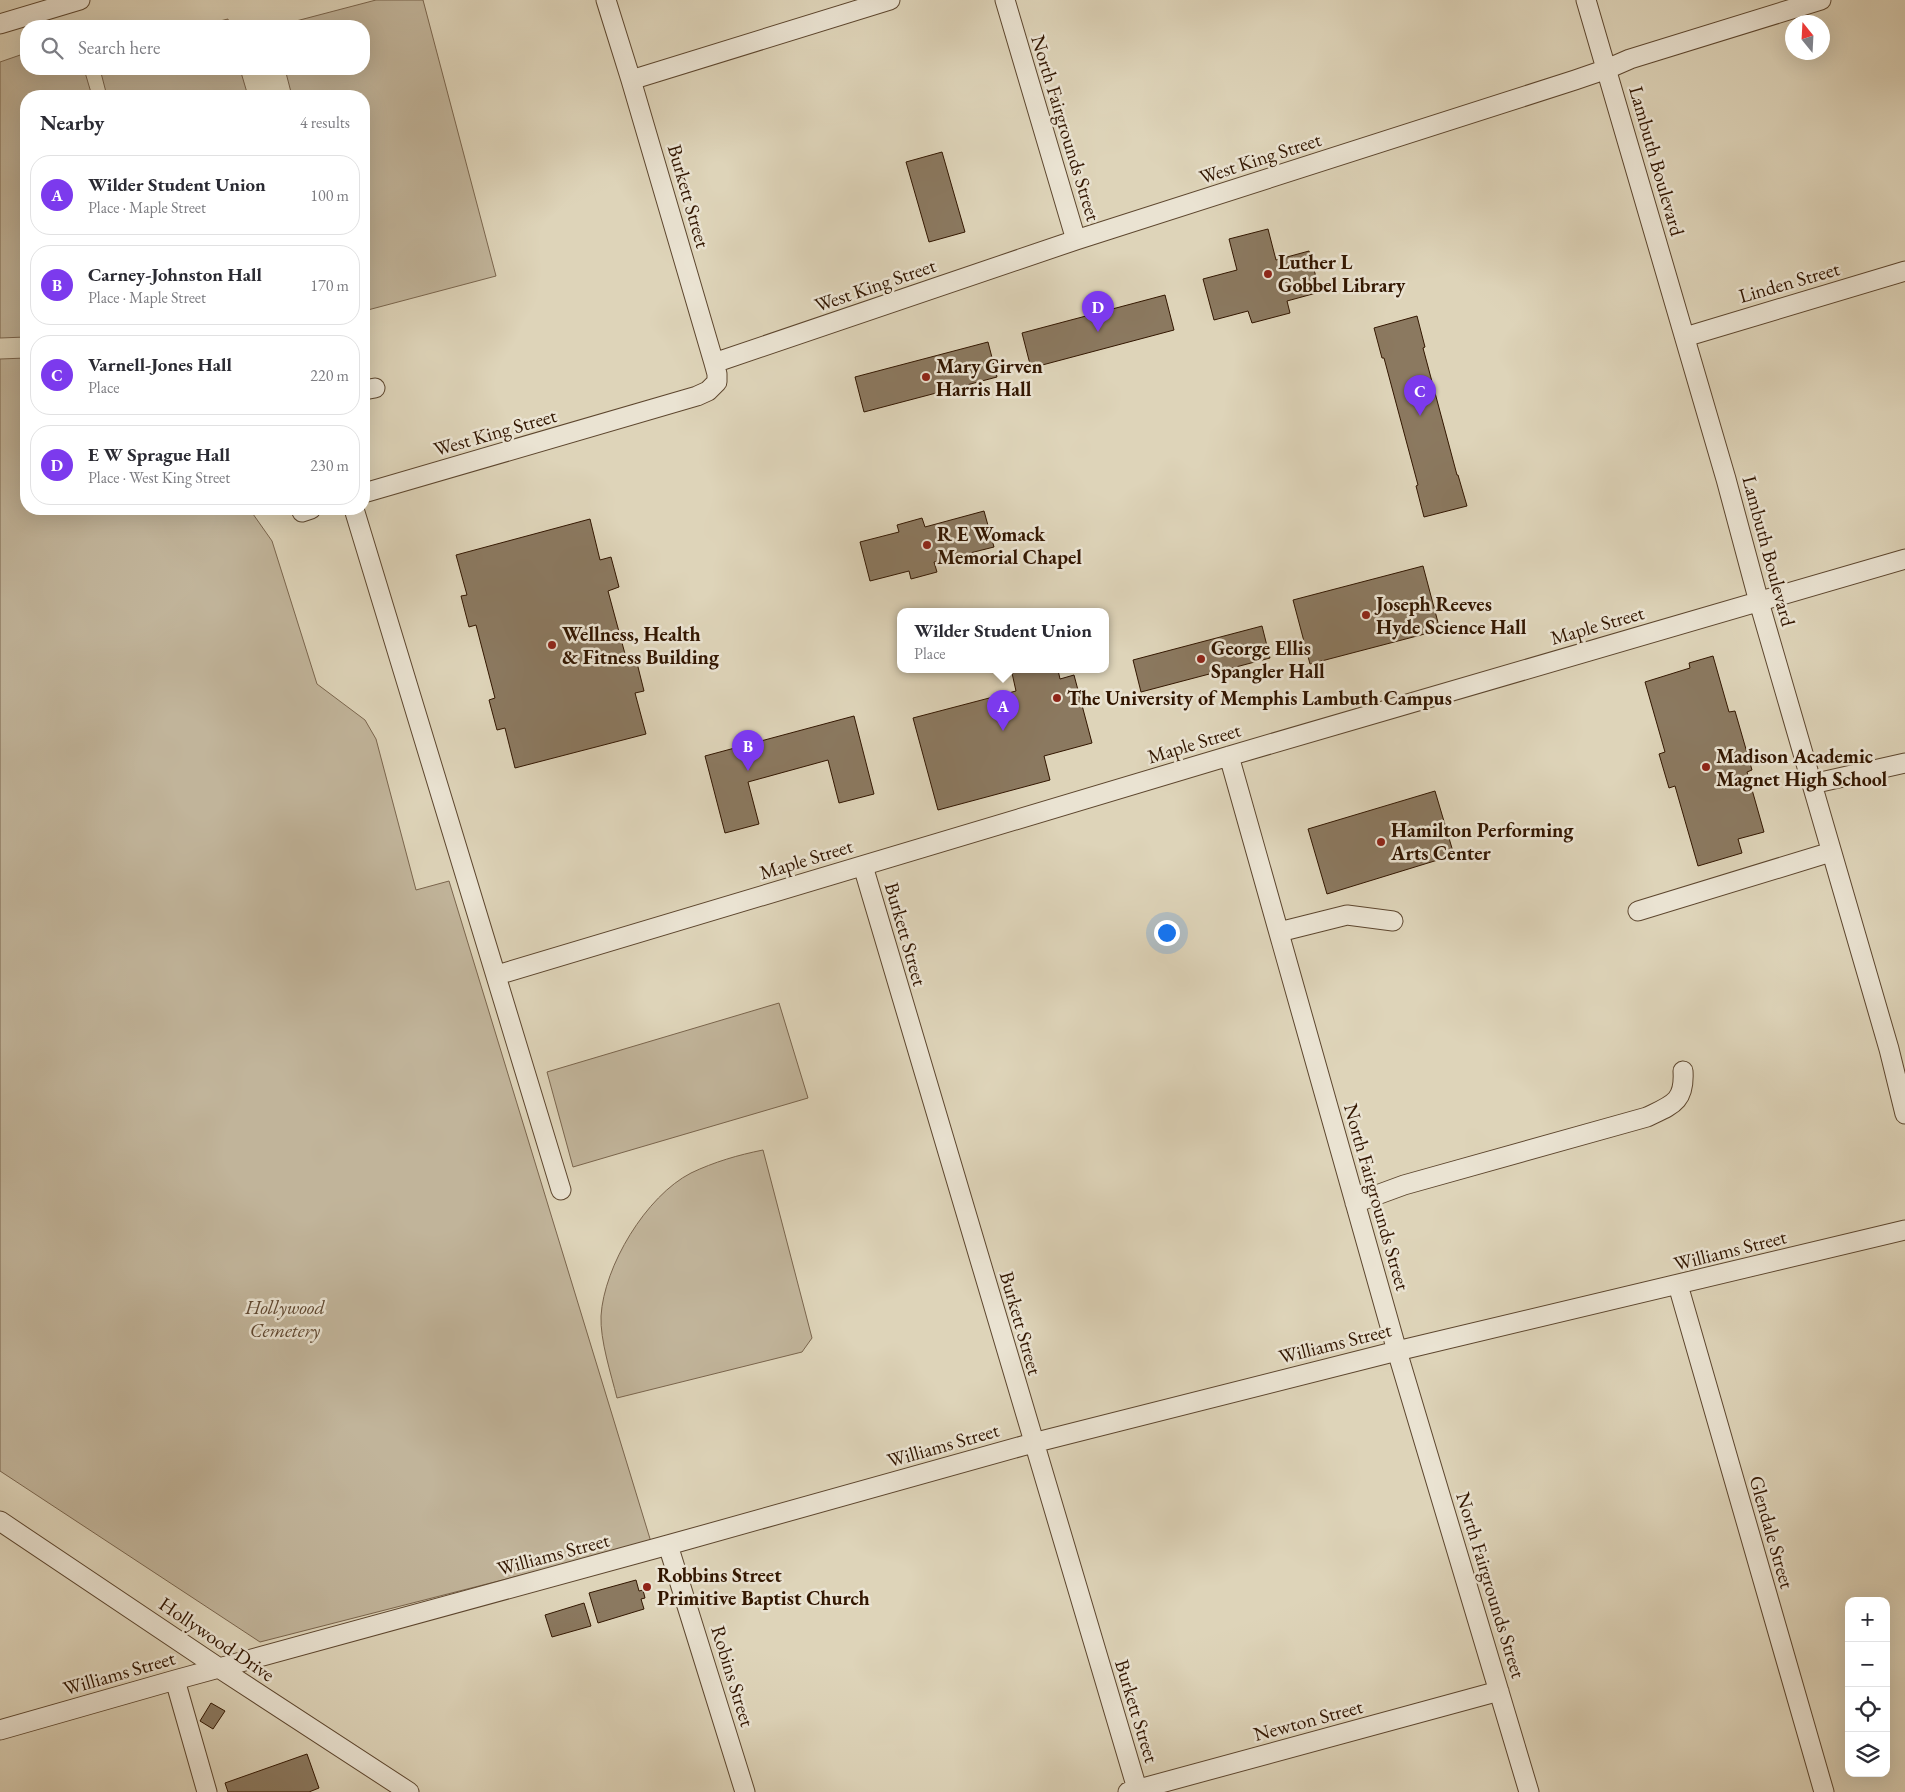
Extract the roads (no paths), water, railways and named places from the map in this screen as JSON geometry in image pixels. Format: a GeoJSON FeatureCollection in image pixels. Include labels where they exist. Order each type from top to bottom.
{"type":"FeatureCollection","features":[{"type":"Feature","properties":{"kind":"street"},"geometry":{"type":"LineString","coordinates":[[0,24],[80,0]]}},
{"type":"Feature","properties":{"kind":"street","name":"Burkett Street"},"geometry":{"type":"LineString","coordinates":[[606,0],[717,374],[717,382],[708,391],[697,396]]}},
{"type":"Feature","properties":{"kind":"street"},"geometry":{"type":"LineString","coordinates":[[631,80],[890,0]]}},
{"type":"Feature","properties":{"kind":"street","name":"North Fairgrounds Street"},"geometry":{"type":"LineString","coordinates":[[1005,0],[1076,240]]}},
{"type":"Feature","properties":{"kind":"street","name":"Lambuth Boulevard"},"geometry":{"type":"LineString","coordinates":[[1586,0],[1726,479],[1759,602],[1831,852],[1897,1046],[1905,1114]]}},
{"type":"Feature","properties":{"kind":"street","name":"West King Street"},"geometry":{"type":"LineString","coordinates":[[714,363],[1076,240],[1606,69],[1630,59],[1821,0]]}},
{"type":"Feature","properties":{"kind":"street","name":"Linden Street"},"geometry":{"type":"LineString","coordinates":[[1685,337],[1905,271]]}},
{"type":"Feature","properties":{"kind":"street","name":"West King Street"},"geometry":{"type":"LineString","coordinates":[[370,491],[697,396]]}},
{"type":"Feature","properties":{"kind":"street"},"geometry":{"type":"LineString","coordinates":[[356,515],[561,1190]]}},
{"type":"Feature","properties":{"kind":"street","name":"Maple Street"},"geometry":{"type":"LineString","coordinates":[[497,975],[1229,756],[1905,559]]}},
{"type":"Feature","properties":{"kind":"street","name":"North Fairgrounds Street"},"geometry":{"type":"LineString","coordinates":[[1229,756],[1397,1351],[1529,1792]]}},
{"type":"Feature","properties":{"kind":"street"},"geometry":{"type":"LineString","coordinates":[[1812,784],[1905,763]]}},
{"type":"Feature","properties":{"kind":"street"},"geometry":{"type":"LineString","coordinates":[[1638,911],[1831,852]]}},
{"type":"Feature","properties":{"kind":"street","name":"Burkett Street"},"geometry":{"type":"LineString","coordinates":[[863,866],[1134,1791]]}},
{"type":"Feature","properties":{"kind":"street"},"geometry":{"type":"LineString","coordinates":[[1279,932],[1347,914],[1393,921]]}},
{"type":"Feature","properties":{"kind":"street"},"geometry":{"type":"LineString","coordinates":[[1355,1203],[1404,1185],[1647,1118],[1675,1104],[1684,1086],[1683,1071]]}},
{"type":"Feature","properties":{"kind":"street","name":"Williams Street"},"geometry":{"type":"LineString","coordinates":[[0,1730],[174,1680],[668,1546],[1033,1443],[1397,1351],[1905,1230]]}},
{"type":"Feature","properties":{"kind":"street","name":"Glendale Street"},"geometry":{"type":"LineString","coordinates":[[1678,1285],[1824,1792]]}},
{"type":"Feature","properties":{"kind":"street","name":"Hollywood Drive"},"geometry":{"type":"LineString","coordinates":[[0,1521],[409,1792]]}},
{"type":"Feature","properties":{"kind":"street","name":"Robins Street"},"geometry":{"type":"LineString","coordinates":[[668,1546],[745,1792]]}},
{"type":"Feature","properties":{"kind":"street"},"geometry":{"type":"LineString","coordinates":[[174,1680],[207,1792]]}},
{"type":"Feature","properties":{"kind":"street","name":"Newton Street"},"geometry":{"type":"LineString","coordinates":[[1134,1791],[1499,1691]]}},
{"type":"Feature","properties":{"kind":"place","name":"Luther L Gobbel Library"},"geometry":{"type":"Point","coordinates":[1268,274]}},
{"type":"Feature","properties":{"kind":"place","name":"E W Sprague Hall"},"geometry":{"type":"Point","coordinates":[1098,332]}},
{"type":"Feature","properties":{"kind":"place","name":"Mary Girven Harris Hall"},"geometry":{"type":"Point","coordinates":[926,377]}},
{"type":"Feature","properties":{"kind":"place","name":"Varnell-Jones Hall"},"geometry":{"type":"Point","coordinates":[1420,416]}},
{"type":"Feature","properties":{"kind":"place","name":"R E Womack Memorial Chapel"},"geometry":{"type":"Point","coordinates":[927,545]}},
{"type":"Feature","properties":{"kind":"place","name":"Joseph Reeves Hyde Science Hall"},"geometry":{"type":"Point","coordinates":[1366,615]}},
{"type":"Feature","properties":{"kind":"place","name":"Wellness, Health & Fitness Building"},"geometry":{"type":"Point","coordinates":[552,645]}},
{"type":"Feature","properties":{"kind":"place","name":"George Ellis Spangler Hall"},"geometry":{"type":"Point","coordinates":[1201,659]}},
{"type":"Feature","properties":{"kind":"place","name":"The University of Memphis Lambuth Campus"},"geometry":{"type":"Point","coordinates":[1057,698]}},
{"type":"Feature","properties":{"kind":"place","name":"Wilder Student Union"},"geometry":{"type":"Point","coordinates":[1003,731]}},
{"type":"Feature","properties":{"kind":"place","name":"Madison Academic Magnet High School"},"geometry":{"type":"Point","coordinates":[1706,767]}},
{"type":"Feature","properties":{"kind":"place","name":"Carney-Johnston Hall"},"geometry":{"type":"Point","coordinates":[748,771]}},
{"type":"Feature","properties":{"kind":"place","name":"Hamilton Performing Arts Center"},"geometry":{"type":"Point","coordinates":[1381,842]}},
{"type":"Feature","properties":{"kind":"place","name":"Robbins Street Primitive Baptist Church"},"geometry":{"type":"Point","coordinates":[647,1587]}},
{"type":"Feature","properties":{"kind":"park label","name":"Hollywood Cemetery"},"geometry":{"type":"Point","coordinates":[285,1318]}}]}
